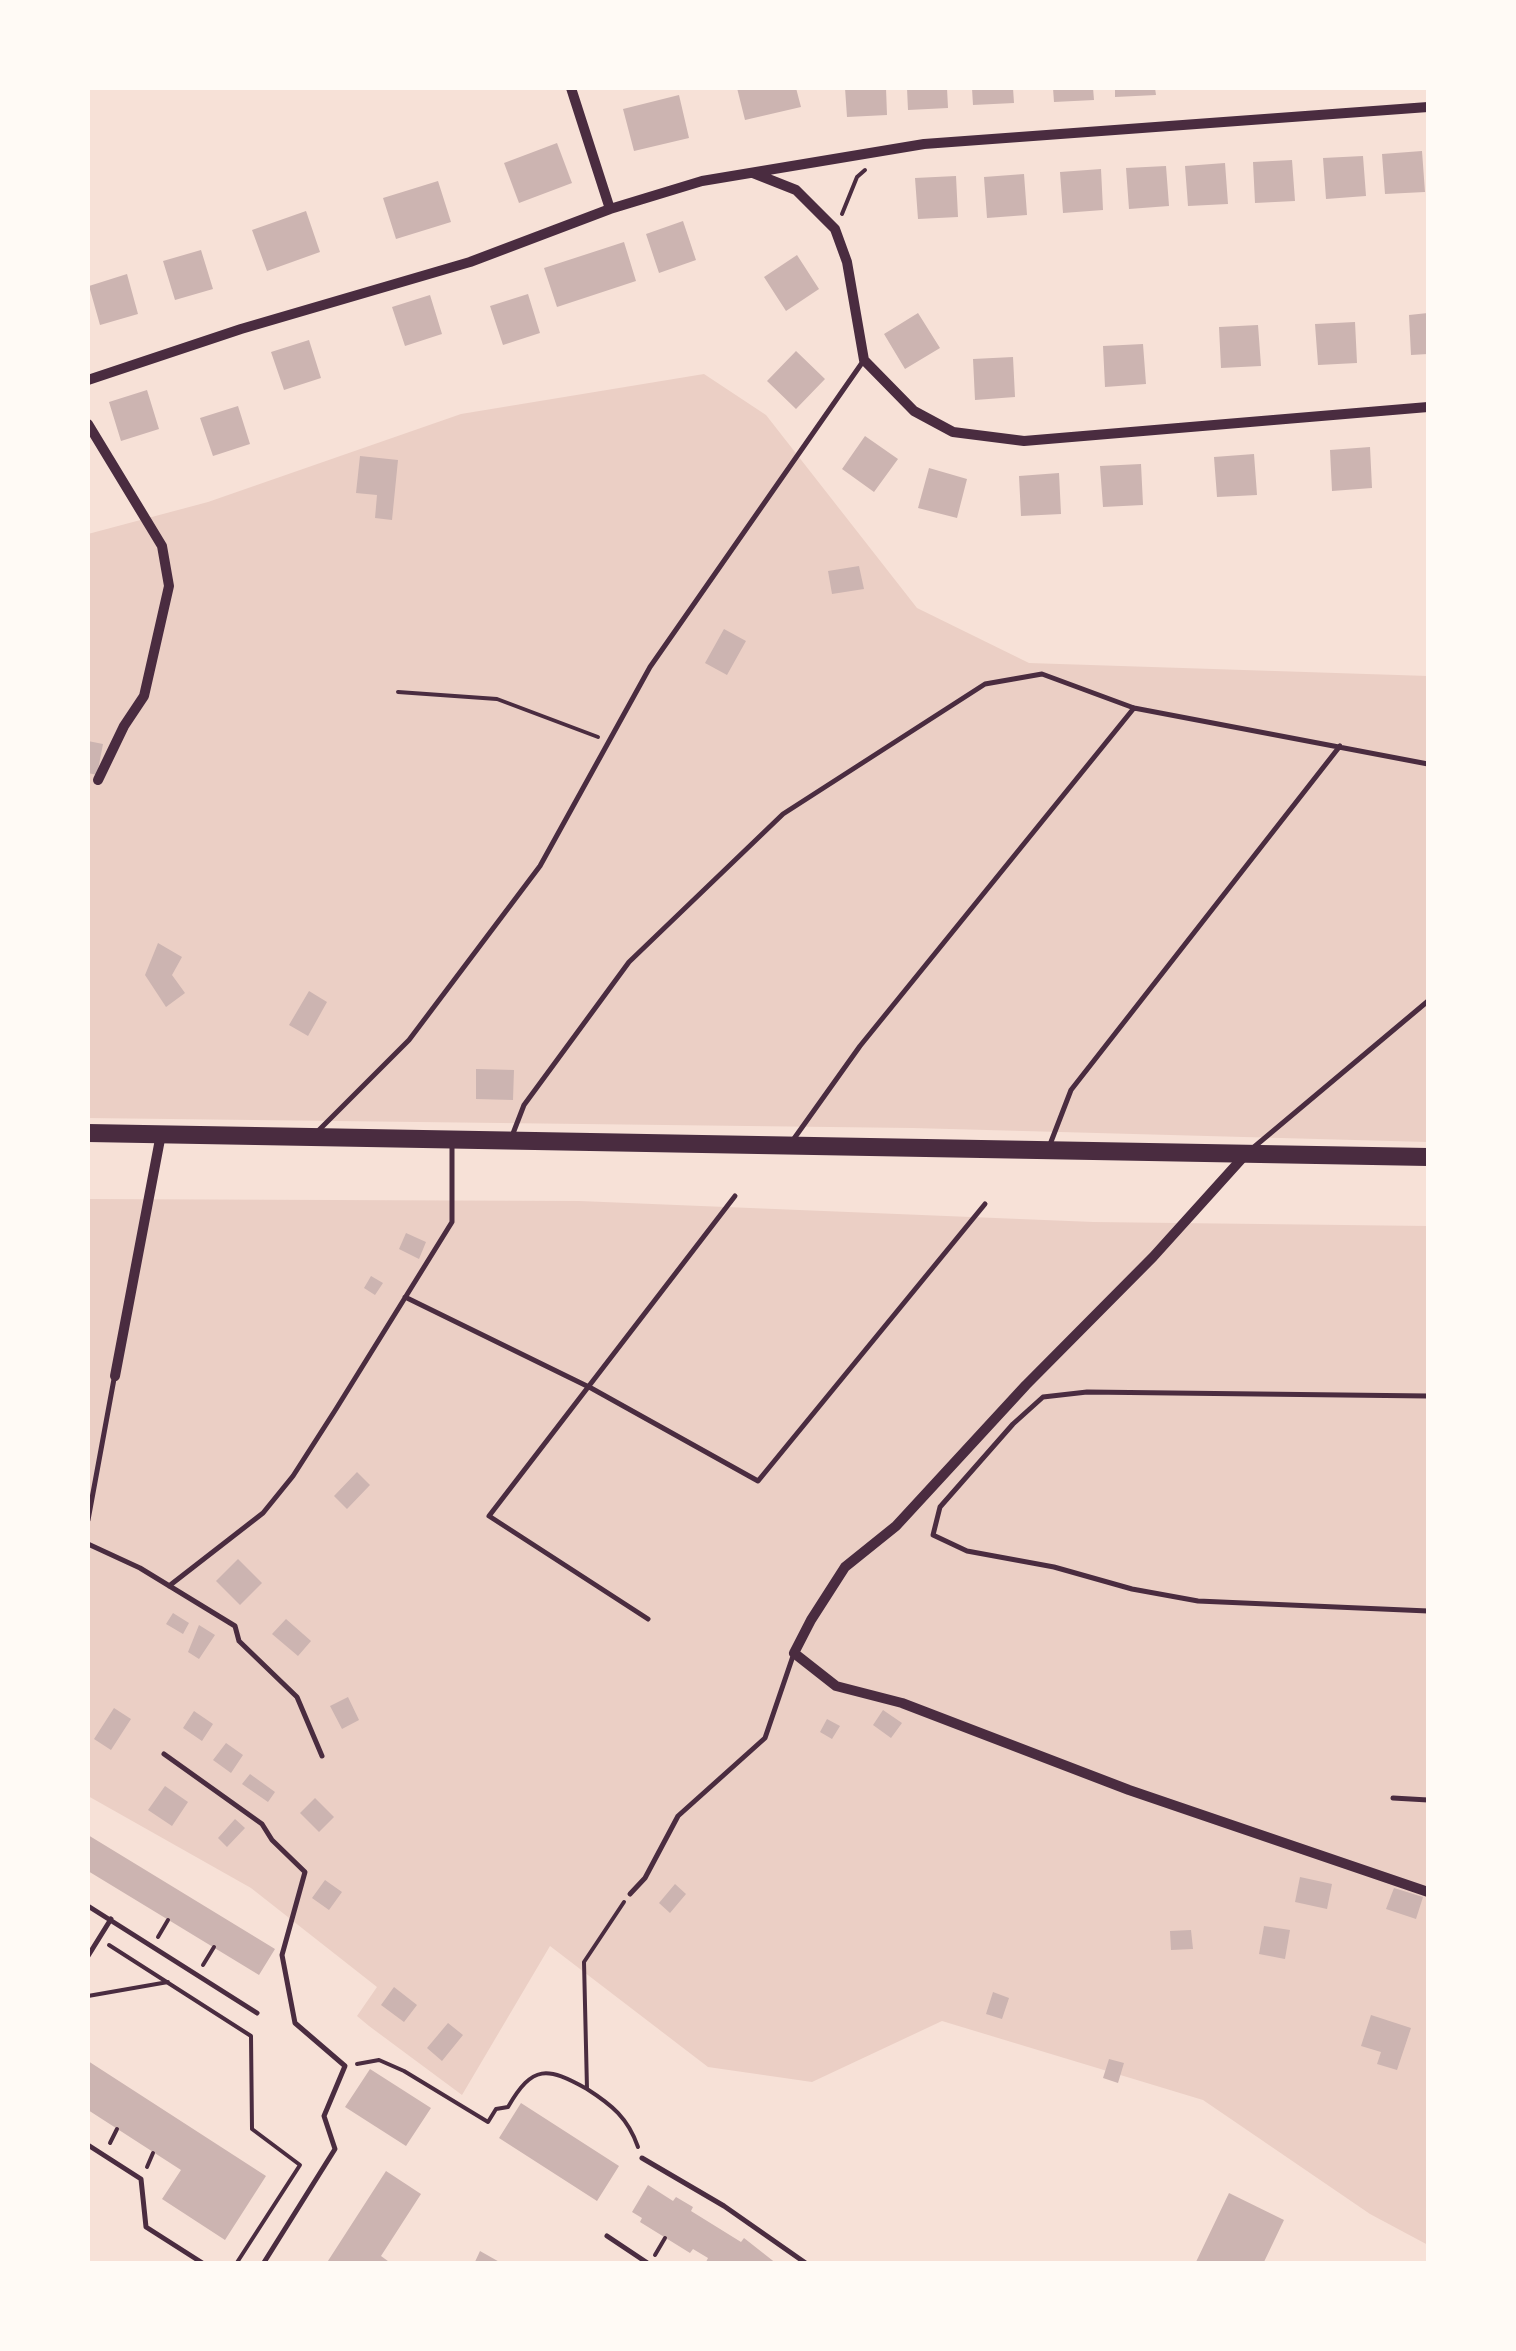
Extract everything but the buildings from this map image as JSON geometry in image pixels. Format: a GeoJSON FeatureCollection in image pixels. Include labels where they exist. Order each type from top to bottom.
{"type":"FeatureCollection","features":[{"type":"Feature","properties":{"kind":"main road"},"geometry":{"type":"LineString","coordinates":[[88,1133],[1428,1157]]}},
{"type":"Feature","properties":{"kind":"street"},"geometry":{"type":"LineString","coordinates":[[571,88],[610,208]]}},
{"type":"Feature","properties":{"kind":"street"},"geometry":{"type":"LineString","coordinates":[[88,380],[241,329],[470,262],[610,208],[702,181],[886,148],[1428,107]]}},
{"type":"Feature","properties":{"kind":"street"},"geometry":{"type":"LineString","coordinates":[[750,172],[796,190],[835,229],[847,262],[864,360],[914,410],[952,432],[1024,441],[1428,406]]}},
{"type":"Feature","properties":{"kind":"street"},"geometry":{"type":"LineString","coordinates":[[88,424],[162,546],[169,586],[144,696],[124,726],[98,780]]}},
{"type":"Feature","properties":{"kind":"street"},"geometry":{"type":"LineString","coordinates":[[114,1376],[160,1134]]}},
{"type":"Feature","properties":{"kind":"street"},"geometry":{"type":"LineString","coordinates":[[1247,1153],[896,1526],[845,1567],[810,1620],[794,1653],[836,1686],[902,1702],[1129,1790],[1428,1892]]}},
{"type":"Feature","properties":{"kind":"lane"},"geometry":{"type":"LineString","coordinates":[[311,1137],[409,1040],[540,866],[650,666],[864,360]]}},
{"type":"Feature","properties":{"kind":"lane"},"geometry":{"type":"LineString","coordinates":[[511,1139],[524,1105],[629,962],[782,814],[985,684],[1042,674],[1134,708],[1428,764]]}},
{"type":"Feature","properties":{"kind":"lane"},"geometry":{"type":"LineString","coordinates":[[788,1147],[860,1046],[1134,708]]}},
{"type":"Feature","properties":{"kind":"lane"},"geometry":{"type":"LineString","coordinates":[[1047,1151],[1071,1090],[1340,746]]}},
{"type":"Feature","properties":{"kind":"lane"},"geometry":{"type":"LineString","coordinates":[[1247,1153],[1428,1003]]}},
{"type":"Feature","properties":{"kind":"lane"},"geometry":{"type":"LineString","coordinates":[[169,1586],[263,1513],[293,1476],[336,1409],[452,1222],[452,1140]]}},
{"type":"Feature","properties":{"kind":"lane"},"geometry":{"type":"LineString","coordinates":[[648,1619],[489,1516],[735,1196]]}},
{"type":"Feature","properties":{"kind":"lane"},"geometry":{"type":"LineString","coordinates":[[405,1297],[591,1388],[758,1480],[985,1204]]}},
{"type":"Feature","properties":{"kind":"lane"},"geometry":{"type":"LineString","coordinates":[[88,1520],[114,1376]]}},
{"type":"Feature","properties":{"kind":"lane"},"geometry":{"type":"LineString","coordinates":[[1428,1396],[1087,1392],[1043,1396],[940,1507],[933,1536],[967,1551],[1054,1566],[1132,1589],[1198,1601],[1428,1611]]}},
{"type":"Feature","properties":{"kind":"lane"},"geometry":{"type":"LineString","coordinates":[[88,1544],[127,1561],[235,1626],[239,1642],[296,1697],[322,1756]]}},
{"type":"Feature","properties":{"kind":"lane"},"geometry":{"type":"LineString","coordinates":[[630,1894],[645,1878],[678,1816],[765,1738],[794,1653]]}},
{"type":"Feature","properties":{"kind":"lane"},"geometry":{"type":"LineString","coordinates":[[164,1754],[262,1824],[272,1840],[305,1872],[282,1955],[295,2022],[345,2066],[324,2116],[335,2149],[263,2264]]}},
{"type":"Feature","properties":{"kind":"lane"},"geometry":{"type":"LineString","coordinates":[[1393,1798],[1428,1800]]}},
{"type":"Feature","properties":{"kind":"lane"},"geometry":{"type":"LineString","coordinates":[[88,1906],[257,2013]]}},
{"type":"Feature","properties":{"kind":"lane"},"geometry":{"type":"LineString","coordinates":[[88,1956],[111,1919]]}},
{"type":"Feature","properties":{"kind":"lane"},"geometry":{"type":"LineString","coordinates":[[88,2145],[141,2179],[146,2227],[204,2264]]}},
{"type":"Feature","properties":{"kind":"lane"},"geometry":{"type":"LineString","coordinates":[[642,2158],[724,2206],[807,2264]]}},
{"type":"Feature","properties":{"kind":"lane"},"geometry":{"type":"LineString","coordinates":[[607,2236],[649,2264]]}},
{"type":"Feature","properties":{"kind":"path"},"geometry":{"type":"LineString","coordinates":[[835,229],[857,177],[886,148]]}},
{"type":"Feature","properties":{"kind":"path"},"geometry":{"type":"LineString","coordinates":[[398,692],[497,699],[607,741]]}},
{"type":"Feature","properties":{"kind":"path"},"geometry":{"type":"LineString","coordinates":[[586,2089],[584,1962],[630,1894]]}},
{"type":"Feature","properties":{"kind":"path"},"geometry":{"type":"LineString","coordinates":[[153,1946],[168,1920]]}},
{"type":"Feature","properties":{"kind":"path"},"geometry":{"type":"LineString","coordinates":[[99,1938],[252,2036],[252,2129],[300,2165],[236,2264]]}},
{"type":"Feature","properties":{"kind":"path"},"geometry":{"type":"LineString","coordinates":[[88,1996],[168,1982]]}},
{"type":"Feature","properties":{"kind":"path"},"geometry":{"type":"LineString","coordinates":[[345,2066],[379,2060],[404,2070],[488,2122],[496,2109],[508,2107],[517,2091],[536,2073],[548,2070],[614,2106],[632,2130],[642,2158]]}},
{"type":"Feature","properties":{"kind":"path"},"geometry":{"type":"LineString","coordinates":[[649,2264],[665,2238]]}},
{"type":"Feature","properties":{"kind":"shaded area"},"geometry":{"type":"Polygon","coordinates":[[[704,374],[766,415],[917,608],[1029,663],[1428,676],[1428,1142],[913,1128],[88,1118],[88,534],[208,502],[461,414],[704,374]]]}},
{"type":"Feature","properties":{"kind":"shaded area"},"geometry":{"type":"Polygon","coordinates":[[[88,1199],[579,1201],[1093,1222],[1428,1226],[1428,2245],[1370,2214],[1203,2100],[942,2021],[812,2082],[708,2067],[550,1946],[462,2095],[369,2026],[357,2016],[377,1987],[251,1888],[88,1796],[88,1199]]]}}]}
